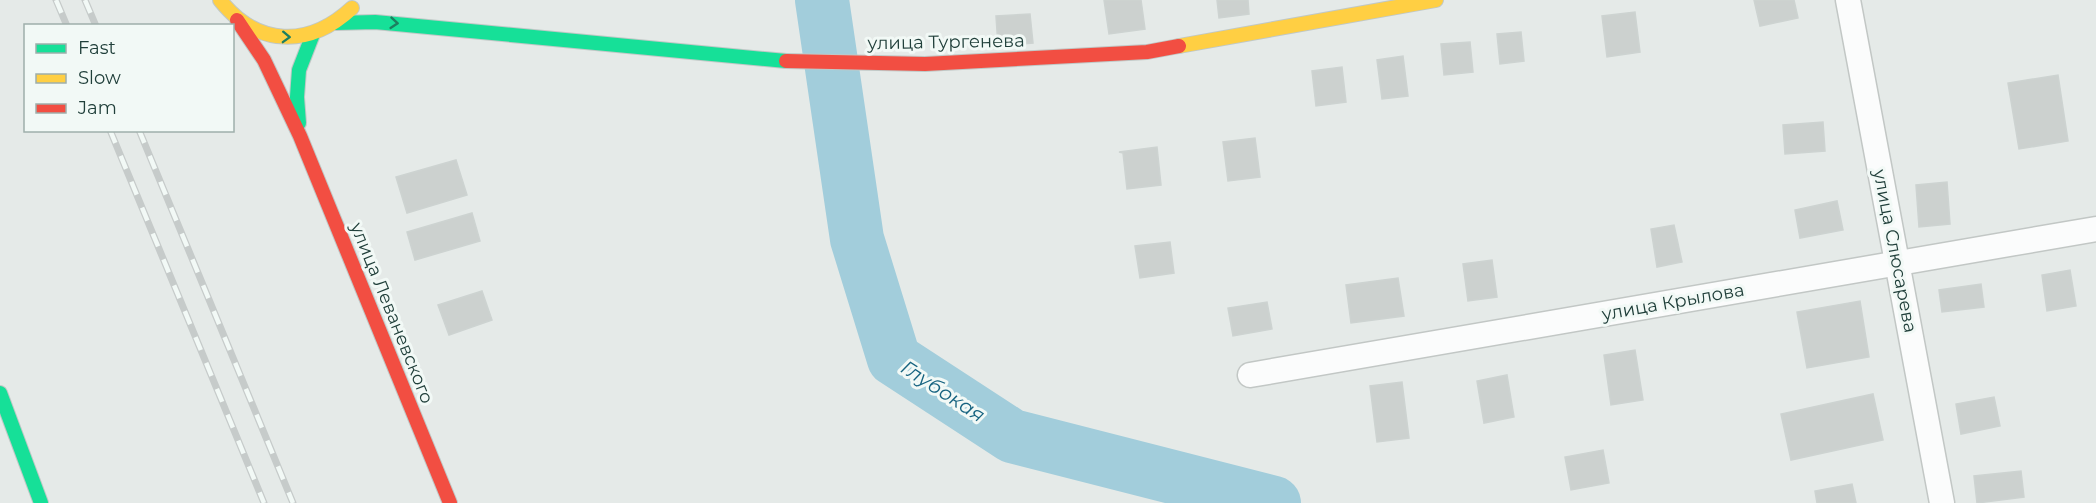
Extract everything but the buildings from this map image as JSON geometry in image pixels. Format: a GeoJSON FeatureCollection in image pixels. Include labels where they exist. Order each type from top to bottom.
{"type":"FeatureCollection","features":[{"type":"Feature","properties":{"kind":"main road","name":"улица Леваневского"},"geometry":{"type":"LineString","coordinates":[[220,0],[237,20],[264,60],[300,136],[450,503]]}},
{"type":"Feature","properties":{"kind":"main road"},"geometry":{"type":"LineString","coordinates":[[237,20],[254,30],[273,36],[293,38],[325,30],[344,16],[358,0]]}},
{"type":"Feature","properties":{"kind":"main road","name":"улица Тургенева"},"geometry":{"type":"LineString","coordinates":[[336,22],[375,21],[773,61],[925,64],[1147,52],[1436,0]]}},
{"type":"Feature","properties":{"kind":"main road","name":"улица Тургенева"},"geometry":{"type":"LineString","coordinates":[[426,12],[453,29]]}},
{"type":"Feature","properties":{"kind":"main road","name":"улица Леваневского"},"geometry":{"type":"LineString","coordinates":[[300,136],[297,96],[299,70],[313,34]]}},
{"type":"Feature","properties":{"kind":"main road"},"geometry":{"type":"LineString","coordinates":[[0,393],[41,503]]}},
{"type":"Feature","properties":{"kind":"street","name":"улица Слюсарева"},"geometry":{"type":"LineString","coordinates":[[1848,0],[1942,503]]}},
{"type":"Feature","properties":{"kind":"street","name":"улица Крылова"},"geometry":{"type":"LineString","coordinates":[[1250,375],[2096,229]]}},
{"type":"Feature","properties":{"kind":"waterway","name":"Глубокая"},"geometry":{"type":"LineString","coordinates":[[822,0],[857,239],[894,359],[1012,436],[1274,503]]}},
{"type":"Feature","properties":{"kind":"railway"},"geometry":{"type":"LineString","coordinates":[[56,0],[66,24]]}},
{"type":"Feature","properties":{"kind":"railway"},"geometry":{"type":"LineString","coordinates":[[85,0],[95,24]]}},
{"type":"Feature","properties":{"kind":"railway"},"geometry":{"type":"LineString","coordinates":[[111,132],[264,503]]}},
{"type":"Feature","properties":{"kind":"railway"},"geometry":{"type":"LineString","coordinates":[[140,132],[293,503]]}},
{"type":"Feature","properties":{"kind":"traffic: fast"},"geometry":{"type":"LineString","coordinates":[[336,23],[375,22],[786,61]]}},
{"type":"Feature","properties":{"kind":"traffic: fast"},"geometry":{"type":"LineString","coordinates":[[299,123],[297,97],[299,70],[313,34]]}},
{"type":"Feature","properties":{"kind":"traffic: fast"},"geometry":{"type":"LineString","coordinates":[[0,393],[41,503]]}},
{"type":"Feature","properties":{"kind":"traffic: slow"},"geometry":{"type":"LineString","coordinates":[[220,0],[250,27],[267,34],[284,37],[318,30],[352,8]]}},
{"type":"Feature","properties":{"kind":"traffic: slow"},"geometry":{"type":"LineString","coordinates":[[1179,46],[1436,0]]}},
{"type":"Feature","properties":{"kind":"traffic: jam"},"geometry":{"type":"LineString","coordinates":[[237,20],[264,60],[300,136],[450,503]]}},
{"type":"Feature","properties":{"kind":"traffic: jam"},"geometry":{"type":"LineString","coordinates":[[786,61],[925,64],[1147,52],[1179,46]]}}]}
